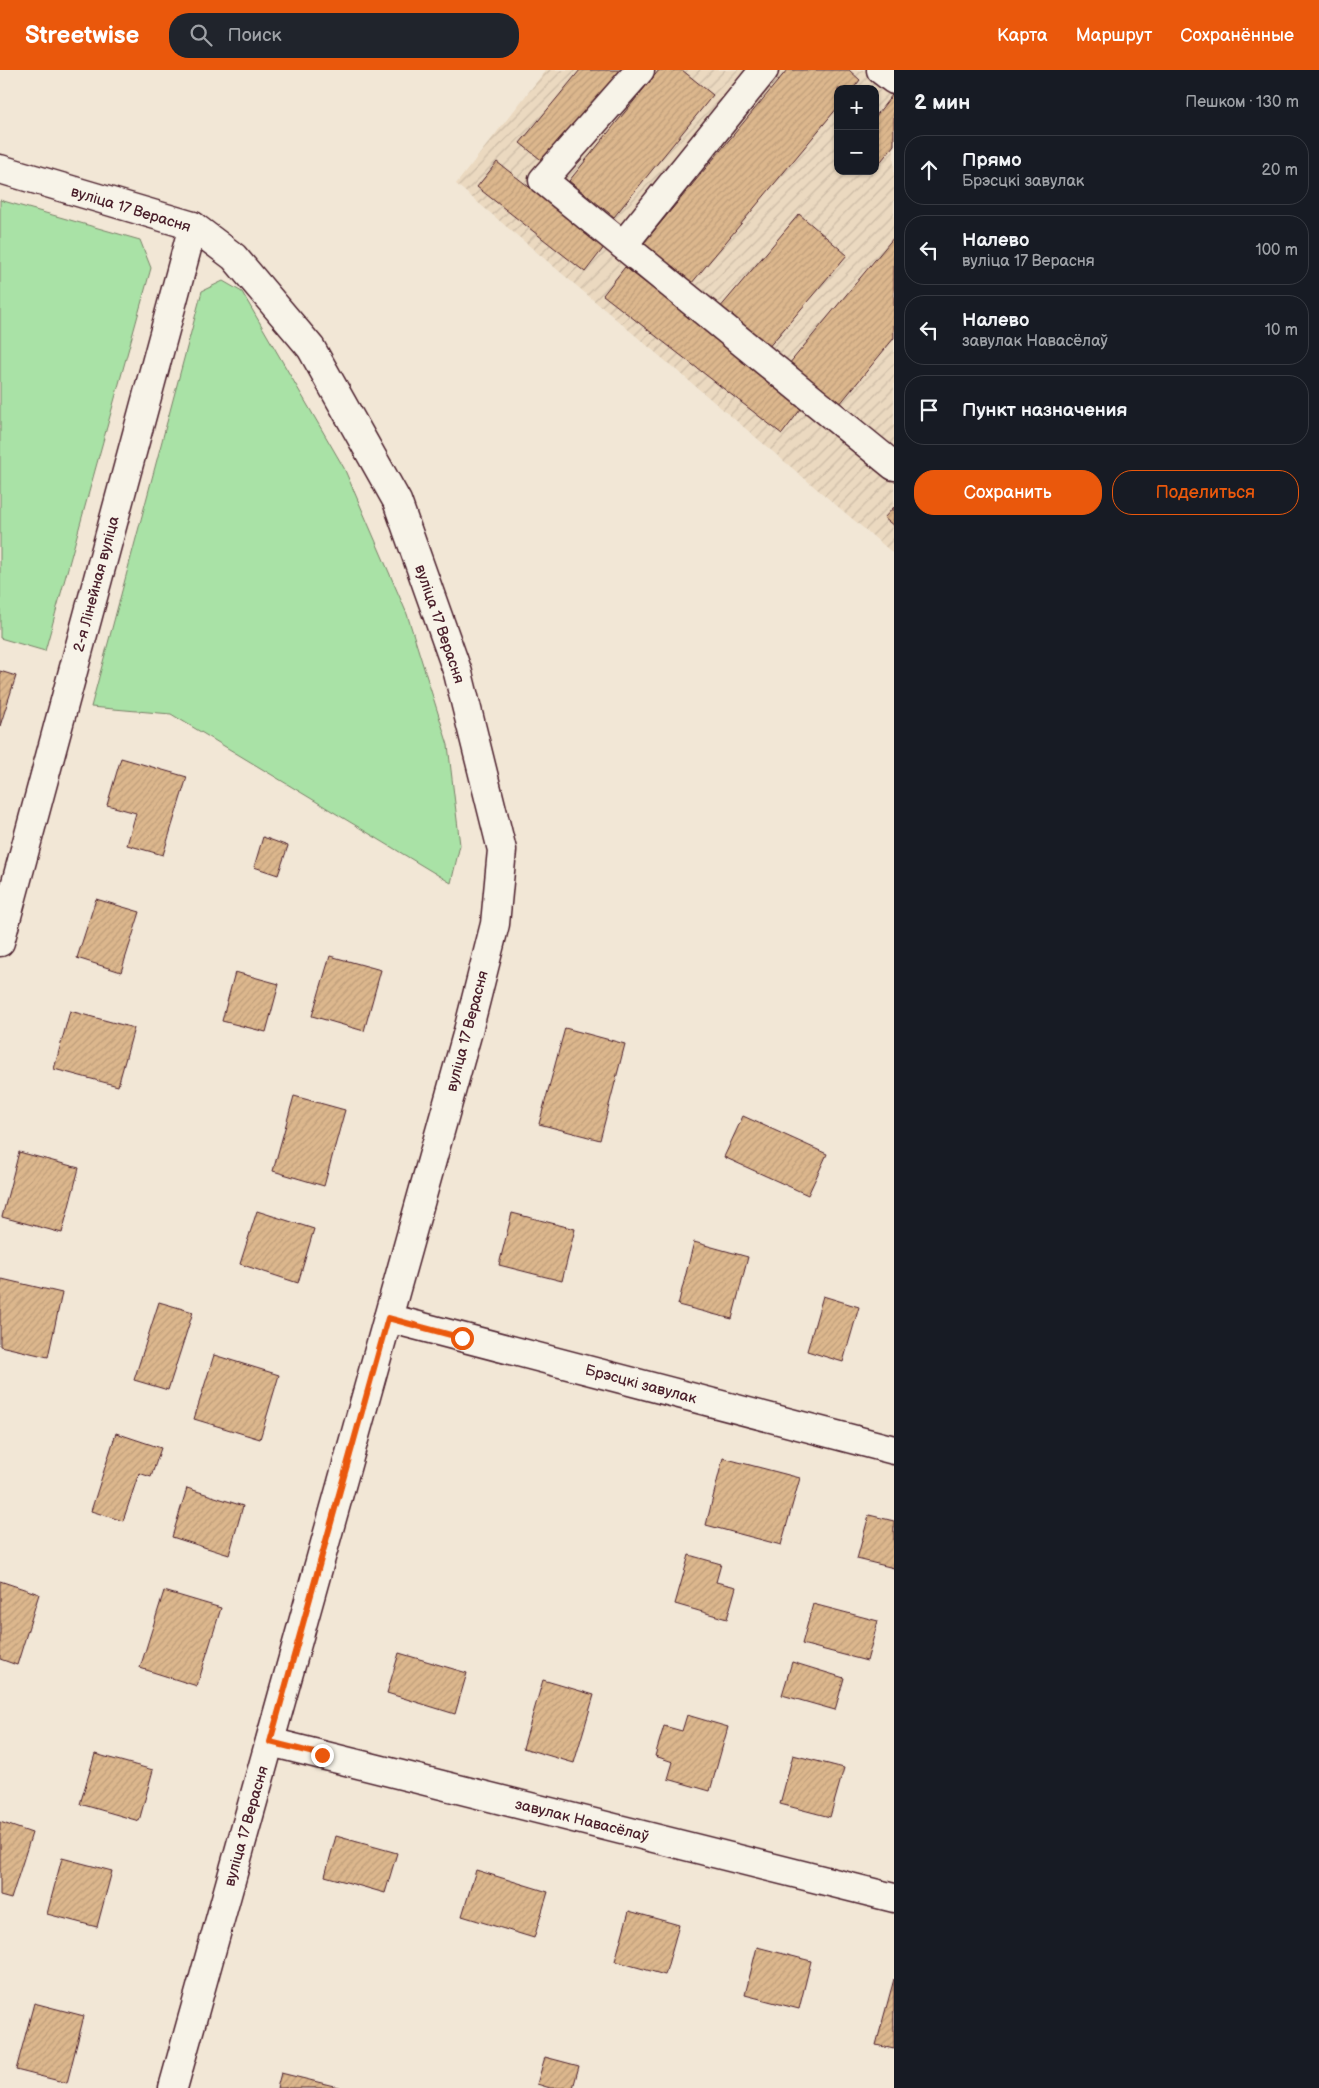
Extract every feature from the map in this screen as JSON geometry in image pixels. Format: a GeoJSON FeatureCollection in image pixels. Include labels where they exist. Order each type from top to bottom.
{"type":"FeatureCollection","features":[{"type":"Feature","properties":{"kind":"street"},"geometry":{"type":"LineString","coordinates":[[640,70],[543,180],[894,466]]}},
{"type":"Feature","properties":{"kind":"street"},"geometry":{"type":"LineString","coordinates":[[623,245],[764,70]]}},
{"type":"Feature","properties":{"kind":"street"},"geometry":{"type":"LineString","coordinates":[[881,70],[894,80]]}},
{"type":"Feature","properties":{"kind":"street","name":"вуліца 17 Верасня"},"geometry":{"type":"LineString","coordinates":[[0,169],[193,226],[234,257],[312,348],[396,501],[458,672],[502,850],[495,924],[468,1031],[173,2088]]}},
{"type":"Feature","properties":{"kind":"street","name":"2-я Лінейная вуліца"},"geometry":{"type":"LineString","coordinates":[[0,942],[193,226]]}},
{"type":"Feature","properties":{"kind":"street","name":"Брэсцкі завулак"},"geometry":{"type":"LineString","coordinates":[[388,1318],[894,1450]]}},
{"type":"Feature","properties":{"kind":"street","name":"завулак Навасёлаў"},"geometry":{"type":"LineString","coordinates":[[270,1742],[894,1898]]}},
{"type":"Feature","properties":{"kind":"shaded area"},"geometry":{"type":"Polygon","coordinates":[[[546,70],[894,70],[894,554],[456,184],[546,70]]]}},
{"type":"Feature","properties":{"kind":"green space"},"geometry":{"type":"Polygon","coordinates":[[[0,200],[140,240],[151,268],[45,651],[0,638],[0,200]]]}},
{"type":"Feature","properties":{"kind":"green space"},"geometry":{"type":"Polygon","coordinates":[[[223,281],[242,292],[344,468],[407,614],[448,745],[460,845],[451,883],[171,714],[91,707],[202,291],[223,281]]]}},
{"type":"Feature","properties":{"kind":"building"},"geometry":{"type":"Polygon","coordinates":[[[580,70],[622,70],[545,163],[520,143],[580,70]]]}},
{"type":"Feature","properties":{"kind":"building"},"geometry":{"type":"Polygon","coordinates":[[[659,70],[682,70],[713,95],[614,217],[569,181],[659,70]]]}},
{"type":"Feature","properties":{"kind":"building"},"geometry":{"type":"Polygon","coordinates":[[[787,70],[849,70],[860,80],[856,85],[834,85],[834,112],[691,284],[643,244],[787,70]]]}},
{"type":"Feature","properties":{"kind":"building"},"geometry":{"type":"Polygon","coordinates":[[[892,95],[894,97],[894,145],[879,164],[879,130],[879,112],[892,95]]]}},
{"type":"Feature","properties":{"kind":"building"},"geometry":{"type":"Polygon","coordinates":[[[497,162],[605,246],[585,272],[477,187],[497,162]]]}},
{"type":"Feature","properties":{"kind":"building"},"geometry":{"type":"Polygon","coordinates":[[[799,214],[847,255],[767,349],[719,309],[799,214]]]}},
{"type":"Feature","properties":{"kind":"building"},"geometry":{"type":"Polygon","coordinates":[[[894,237],[894,338],[839,405],[789,364],[894,237]]]}},
{"type":"Feature","properties":{"kind":"building"},"geometry":{"type":"Polygon","coordinates":[[[625,267],[804,405],[782,434],[603,295],[625,267]]]}},
{"type":"Feature","properties":{"kind":"building"},"geometry":{"type":"Polygon","coordinates":[[[894,507],[894,526],[884,518],[894,507]]]}},
{"type":"Feature","properties":{"kind":"building"},"geometry":{"type":"Polygon","coordinates":[[[0,671],[16,676],[0,726],[0,671]]]}},
{"type":"Feature","properties":{"kind":"building"},"geometry":{"type":"Polygon","coordinates":[[[121,758],[187,777],[163,855],[127,845],[136,813],[107,805],[121,758]]]}},
{"type":"Feature","properties":{"kind":"building"},"geometry":{"type":"Polygon","coordinates":[[[263,837],[288,846],[278,875],[254,867],[263,837]]]}},
{"type":"Feature","properties":{"kind":"building"},"geometry":{"type":"Polygon","coordinates":[[[96,899],[140,912],[121,972],[77,958],[96,899]]]}},
{"type":"Feature","properties":{"kind":"building"},"geometry":{"type":"Polygon","coordinates":[[[330,956],[381,970],[364,1031],[312,1016],[330,956]]]}},
{"type":"Feature","properties":{"kind":"building"},"geometry":{"type":"Polygon","coordinates":[[[235,972],[279,984],[266,1032],[222,1021],[235,972]]]}},
{"type":"Feature","properties":{"kind":"building"},"geometry":{"type":"Polygon","coordinates":[[[70,1011],[134,1028],[118,1086],[54,1069],[70,1011]]]}},
{"type":"Feature","properties":{"kind":"building"},"geometry":{"type":"Polygon","coordinates":[[[565,1028],[625,1044],[600,1140],[539,1124],[565,1028]]]}},
{"type":"Feature","properties":{"kind":"building"},"geometry":{"type":"Polygon","coordinates":[[[294,1096],[345,1110],[324,1186],[273,1171],[294,1096]]]}},
{"type":"Feature","properties":{"kind":"building"},"geometry":{"type":"Polygon","coordinates":[[[743,1116],[827,1154],[808,1195],[724,1157],[743,1116]]]}},
{"type":"Feature","properties":{"kind":"building"},"geometry":{"type":"Polygon","coordinates":[[[19,1152],[79,1168],[62,1233],[2,1217],[19,1152]]]}},
{"type":"Feature","properties":{"kind":"building"},"geometry":{"type":"Polygon","coordinates":[[[257,1211],[314,1229],[298,1283],[240,1264],[257,1211]]]}},
{"type":"Feature","properties":{"kind":"building"},"geometry":{"type":"Polygon","coordinates":[[[512,1213],[575,1229],[562,1281],[499,1265],[512,1213]]]}},
{"type":"Feature","properties":{"kind":"building"},"geometry":{"type":"Polygon","coordinates":[[[694,1242],[748,1257],[732,1319],[678,1305],[694,1242]]]}},
{"type":"Feature","properties":{"kind":"building"},"geometry":{"type":"Polygon","coordinates":[[[2,1279],[62,1293],[48,1357],[0,1346],[0,1287],[2,1279]]]}},
{"type":"Feature","properties":{"kind":"building"},"geometry":{"type":"Polygon","coordinates":[[[823,1296],[859,1307],[843,1362],[807,1351],[823,1296]]]}},
{"type":"Feature","properties":{"kind":"building"},"geometry":{"type":"Polygon","coordinates":[[[159,1302],[193,1312],[168,1390],[134,1380],[159,1302]]]}},
{"type":"Feature","properties":{"kind":"building"},"geometry":{"type":"Polygon","coordinates":[[[214,1355],[279,1375],[260,1439],[194,1419],[214,1355]]]}},
{"type":"Feature","properties":{"kind":"building"},"geometry":{"type":"Polygon","coordinates":[[[116,1433],[161,1448],[151,1477],[139,1473],[123,1521],[91,1511],[116,1433]]]}},
{"type":"Feature","properties":{"kind":"building"},"geometry":{"type":"Polygon","coordinates":[[[723,1458],[800,1478],[781,1545],[706,1525],[723,1458]]]}},
{"type":"Feature","properties":{"kind":"building"},"geometry":{"type":"Polygon","coordinates":[[[187,1488],[243,1506],[229,1555],[172,1537],[187,1488]]]}},
{"type":"Feature","properties":{"kind":"building"},"geometry":{"type":"Polygon","coordinates":[[[869,1515],[894,1521],[894,1568],[857,1559],[869,1515]]]}},
{"type":"Feature","properties":{"kind":"building"},"geometry":{"type":"Polygon","coordinates":[[[689,1555],[721,1564],[716,1582],[736,1587],[727,1619],[675,1604],[689,1555]]]}},
{"type":"Feature","properties":{"kind":"building"},"geometry":{"type":"Polygon","coordinates":[[[0,1581],[39,1594],[17,1665],[0,1659],[0,1581]]]}},
{"type":"Feature","properties":{"kind":"building"},"geometry":{"type":"Polygon","coordinates":[[[164,1591],[221,1608],[197,1686],[140,1668],[164,1591]]]}},
{"type":"Feature","properties":{"kind":"building"},"geometry":{"type":"Polygon","coordinates":[[[813,1604],[878,1621],[867,1661],[802,1644],[813,1604]]]}},
{"type":"Feature","properties":{"kind":"building"},"geometry":{"type":"Polygon","coordinates":[[[399,1653],[467,1673],[455,1714],[387,1693],[399,1653]]]}},
{"type":"Feature","properties":{"kind":"building"},"geometry":{"type":"Polygon","coordinates":[[[792,1662],[844,1678],[835,1710],[782,1695],[792,1662]]]}},
{"type":"Feature","properties":{"kind":"building"},"geometry":{"type":"Polygon","coordinates":[[[543,1680],[594,1695],[574,1763],[523,1748],[543,1680]]]}},
{"type":"Feature","properties":{"kind":"building"},"geometry":{"type":"Polygon","coordinates":[[[687,1715],[728,1727],[710,1791],[668,1779],[673,1762],[655,1756],[664,1726],[682,1731],[687,1715]]]}},
{"type":"Feature","properties":{"kind":"building"},"geometry":{"type":"Polygon","coordinates":[[[95,1754],[153,1770],[139,1821],[80,1804],[95,1754]]]}},
{"type":"Feature","properties":{"kind":"building"},"geometry":{"type":"Polygon","coordinates":[[[793,1755],[844,1768],[830,1817],[780,1804],[793,1755]]]}},
{"type":"Feature","properties":{"kind":"building"},"geometry":{"type":"Polygon","coordinates":[[[0,1822],[32,1833],[11,1899],[0,1896],[0,1822]]]}},
{"type":"Feature","properties":{"kind":"building"},"geometry":{"type":"Polygon","coordinates":[[[336,1836],[397,1853],[385,1893],[325,1876],[336,1836]]]}},
{"type":"Feature","properties":{"kind":"building"},"geometry":{"type":"Polygon","coordinates":[[[62,1858],[112,1871],[97,1927],[47,1914],[62,1858]]]}},
{"type":"Feature","properties":{"kind":"building"},"geometry":{"type":"Polygon","coordinates":[[[476,1870],[548,1892],[534,1938],[462,1916],[476,1870]]]}},
{"type":"Feature","properties":{"kind":"building"},"geometry":{"type":"Polygon","coordinates":[[[629,1911],[679,1925],[665,1975],[615,1961],[629,1911]]]}},
{"type":"Feature","properties":{"kind":"building"},"geometry":{"type":"Polygon","coordinates":[[[757,1947],[811,1961],[799,2009],[745,1995],[757,1947]]]}},
{"type":"Feature","properties":{"kind":"building"},"geometry":{"type":"Polygon","coordinates":[[[894,1979],[894,2049],[876,2045],[894,1979]]]}},
{"type":"Feature","properties":{"kind":"building"},"geometry":{"type":"Polygon","coordinates":[[[34,2003],[84,2016],[67,2083],[16,2070],[34,2003]]]}},
{"type":"Feature","properties":{"kind":"building"},"geometry":{"type":"Polygon","coordinates":[[[545,2057],[579,2066],[573,2088],[550,2088],[537,2084],[545,2057]]]}},
{"type":"Feature","properties":{"kind":"building"},"geometry":{"type":"Polygon","coordinates":[[[281,2073],[342,2088],[277,2088],[281,2073]]]}},
{"type":"Feature","properties":{"kind":"route"},"geometry":{"type":"LineString","coordinates":[[322,1755],[270,1742],[388,1318],[462,1338]]}}]}
